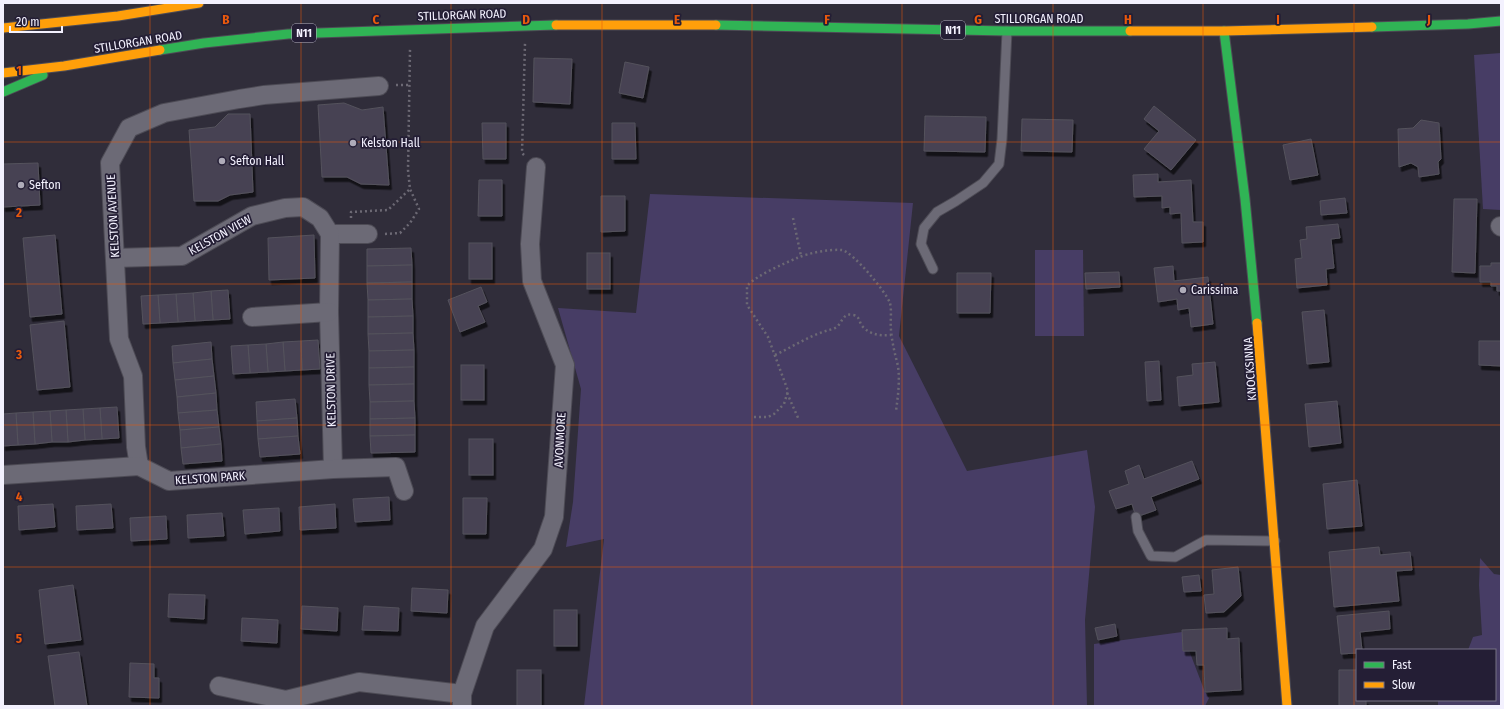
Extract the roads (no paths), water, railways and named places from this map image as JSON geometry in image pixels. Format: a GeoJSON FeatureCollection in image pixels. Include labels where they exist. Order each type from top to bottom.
{"type":"FeatureCollection","features":[{"type":"Feature","properties":{"kind":"main road"},"geometry":{"type":"LineString","coordinates":[[3,28],[118,16],[199,3]]}},
{"type":"Feature","properties":{"kind":"main road","name":"STILLORGAN ROAD"},"geometry":{"type":"LineString","coordinates":[[3,73],[64,66],[204,43],[288,34],[525,25],[697,25],[1007,31],[1224,31],[1468,24],[1501,21]]}},
{"type":"Feature","properties":{"kind":"main road","name":"KNOCKSINNA"},"geometry":{"type":"LineString","coordinates":[[1224,31],[1235,110],[1257,307],[1287,706]]}},
{"type":"Feature","properties":{"kind":"main road","name":"N11"},"geometry":{"type":"LineString","coordinates":[[3,92],[64,66]]}},
{"type":"Feature","properties":{"kind":"street","name":"KELSTON AVENUE"},"geometry":{"type":"LineString","coordinates":[[139,466],[136,447],[133,376],[119,339],[110,163],[129,128],[164,113],[239,99],[264,95],[379,86]]}},
{"type":"Feature","properties":{"kind":"street","name":"AVONMORE"},"geometry":{"type":"LineString","coordinates":[[219,686],[286,703],[359,682],[462,700],[484,626],[543,549],[554,517],[565,365],[532,281],[530,244],[536,166]]}},
{"type":"Feature","properties":{"kind":"street","name":"KELSTON VIEW"},"geometry":{"type":"LineString","coordinates":[[115,258],[182,256],[252,216],[285,208],[303,207],[320,218],[330,234]]}},
{"type":"Feature","properties":{"kind":"street"},"geometry":{"type":"LineString","coordinates":[[330,234],[368,234]]}},
{"type":"Feature","properties":{"kind":"street","name":"KELSTON DRIVE"},"geometry":{"type":"LineString","coordinates":[[330,234],[331,265],[329,312],[333,469]]}},
{"type":"Feature","properties":{"kind":"street"},"geometry":{"type":"LineString","coordinates":[[252,317],[329,312]]}},
{"type":"Feature","properties":{"kind":"street"},"geometry":{"type":"LineString","coordinates":[[3,475],[139,466]]}},
{"type":"Feature","properties":{"kind":"street","name":"KELSTON PARK"},"geometry":{"type":"LineString","coordinates":[[139,466],[169,482],[333,469],[396,467],[404,492]]}},
{"type":"Feature","properties":{"kind":"lane"},"geometry":{"type":"LineString","coordinates":[[933,269],[921,244],[924,228],[937,212],[983,183],[999,164],[1002,139],[1007,31]]}},
{"type":"Feature","properties":{"kind":"lane"},"geometry":{"type":"LineString","coordinates":[[1136,517],[1138,531],[1151,556],[1175,557],[1206,540],[1275,541]]}},
{"type":"Feature","properties":{"kind":"place","name":"Kelston Hall"},"geometry":{"type":"Point","coordinates":[353,143]}},
{"type":"Feature","properties":{"kind":"place","name":"Sefton Hall"},"geometry":{"type":"Point","coordinates":[222,161]}},
{"type":"Feature","properties":{"kind":"place","name":"Sefton"},"geometry":{"type":"Point","coordinates":[21,185]}},
{"type":"Feature","properties":{"kind":"place","name":"Carissima"},"geometry":{"type":"Point","coordinates":[1183,290]}}]}
